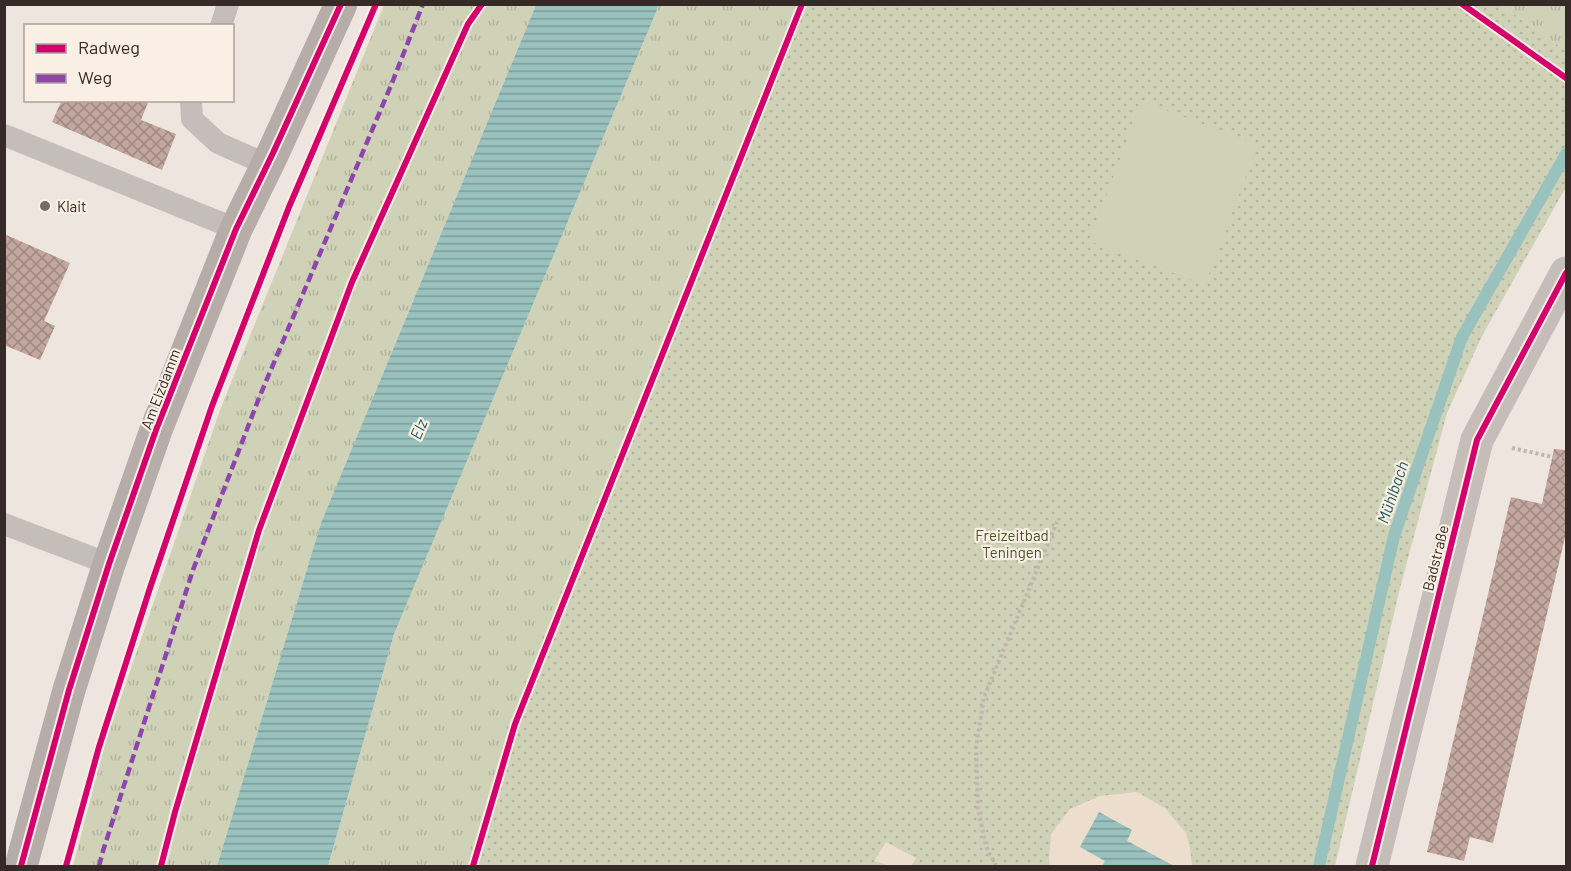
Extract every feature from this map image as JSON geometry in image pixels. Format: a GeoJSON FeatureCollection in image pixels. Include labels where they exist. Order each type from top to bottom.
{"type":"FeatureCollection","features":[{"type":"Feature","properties":{"kind":"street","name":"Am Elzdamm"},"geometry":{"type":"LineString","coordinates":[[21,867],[69,690],[109,564],[156,430],[236,229],[268,165],[341,4]]}},
{"type":"Feature","properties":{"kind":"street","name":"Badstraße"},"geometry":{"type":"LineString","coordinates":[[1372,867],[1477,440],[1566,273]]}},
{"type":"Feature","properties":{"kind":"lane"},"geometry":{"type":"LineString","coordinates":[[222,24],[228,4]]}},
{"type":"Feature","properties":{"kind":"lane"},"geometry":{"type":"LineString","coordinates":[[191,102],[192,119],[218,143],[268,165]]}},
{"type":"Feature","properties":{"kind":"lane"},"geometry":{"type":"LineString","coordinates":[[4,135],[236,229]]}},
{"type":"Feature","properties":{"kind":"lane"},"geometry":{"type":"LineString","coordinates":[[4,524],[109,564]]}},
{"type":"Feature","properties":{"kind":"path"},"geometry":{"type":"LineString","coordinates":[[1477,440],[1566,460]]}},
{"type":"Feature","properties":{"kind":"path"},"geometry":{"type":"LineString","coordinates":[[996,867],[986,846],[978,808],[976,747],[984,697],[1057,522]]}},
{"type":"Feature","properties":{"kind":"green space"},"geometry":{"type":"Polygon","coordinates":[[[384,5],[536,5],[321,523],[217,866],[73,866],[105,744],[220,410],[384,5]]]}},
{"type":"Feature","properties":{"kind":"green space"},"geometry":{"type":"Polygon","coordinates":[[[659,5],[802,5],[515,724],[473,866],[328,866],[394,634],[659,5]]]}},
{"type":"Feature","properties":{"kind":"green space","name":"Freizeitbad Teningen"},"geometry":{"type":"Polygon","coordinates":[[[802,5],[1501,5],[1566,51],[1566,187],[1483,334],[1447,413],[1400,588],[1335,866],[473,866],[515,724],[802,5]]]}},
{"type":"Feature","properties":{"kind":"green space"},"geometry":{"type":"Polygon","coordinates":[[[1501,5],[1566,5],[1566,51],[1501,5]]]}},
{"type":"Feature","properties":{"kind":"green space"},"geometry":{"type":"Polygon","coordinates":[[[1142,101],[1258,145],[1205,285],[1089,241],[1142,101]]]}},
{"type":"Feature","properties":{"kind":"shaded area"},"geometry":{"type":"Polygon","coordinates":[[[1137,792],[1165,808],[1186,833],[1192,866],[1174,866],[1126,840],[1131,830],[1102,866],[1050,866],[1051,834],[1070,809],[1100,796],[1137,792]]]}},
{"type":"Feature","properties":{"kind":"shaded area"},"geometry":{"type":"Polygon","coordinates":[[[886,842],[916,858],[911,866],[884,866],[885,864],[874,861],[886,842]]]}},
{"type":"Feature","properties":{"kind":"water","name":"Elz"},"geometry":{"type":"Polygon","coordinates":[[[536,5],[659,5],[394,634],[328,866],[217,866],[321,523],[536,5]]]}},
{"type":"Feature","properties":{"kind":"water"},"geometry":{"type":"Polygon","coordinates":[[[1099,812],[1132,830],[1127,841],[1174,866],[1102,866],[1105,861],[1080,847],[1099,812]]]}},
{"type":"Feature","properties":{"kind":"building"},"geometry":{"type":"Polygon","coordinates":[[[61,102],[148,102],[141,120],[176,134],[162,170],[52,122],[61,102]]]}},
{"type":"Feature","properties":{"kind":"building"},"geometry":{"type":"Polygon","coordinates":[[[4,234],[70,263],[44,321],[55,326],[40,360],[4,345],[4,234]]]}},
{"type":"Feature","properties":{"kind":"building"},"geometry":{"type":"Polygon","coordinates":[[[1554,449],[1566,450],[1566,533],[1493,843],[1470,837],[1464,861],[1427,852],[1511,497],[1542,504],[1554,449]]]}},
{"type":"Feature","properties":{"kind":"waterway","name":"Mühlbach"},"geometry":{"type":"LineString","coordinates":[[1319,866],[1394,536],[1462,337],[1566,154]]}},
{"type":"Feature","properties":{"kind":"marked path"},"geometry":{"type":"LineString","coordinates":[[99,866],[193,570],[259,398],[423,4]]}},
{"type":"Feature","properties":{"kind":"cycle path"},"geometry":{"type":"LineString","coordinates":[[21,866],[69,690],[109,564],[156,430],[236,229],[341,4]]}},
{"type":"Feature","properties":{"kind":"cycle path"},"geometry":{"type":"LineString","coordinates":[[66,866],[99,747],[212,406],[289,207],[376,4]]}},
{"type":"Feature","properties":{"kind":"cycle path"},"geometry":{"type":"LineString","coordinates":[[161,866],[259,530],[352,282],[468,24],[482,4]]}},
{"type":"Feature","properties":{"kind":"cycle path"},"geometry":{"type":"LineString","coordinates":[[473,866],[515,724],[802,4]]}},
{"type":"Feature","properties":{"kind":"cycle path"},"geometry":{"type":"LineString","coordinates":[[1462,4],[1566,78]]}},
{"type":"Feature","properties":{"kind":"cycle path"},"geometry":{"type":"LineString","coordinates":[[1372,866],[1477,440],[1566,273]]}},
{"type":"Feature","properties":{"kind":"place","name":"Klait"},"geometry":{"type":"Point","coordinates":[45,206]}}]}
